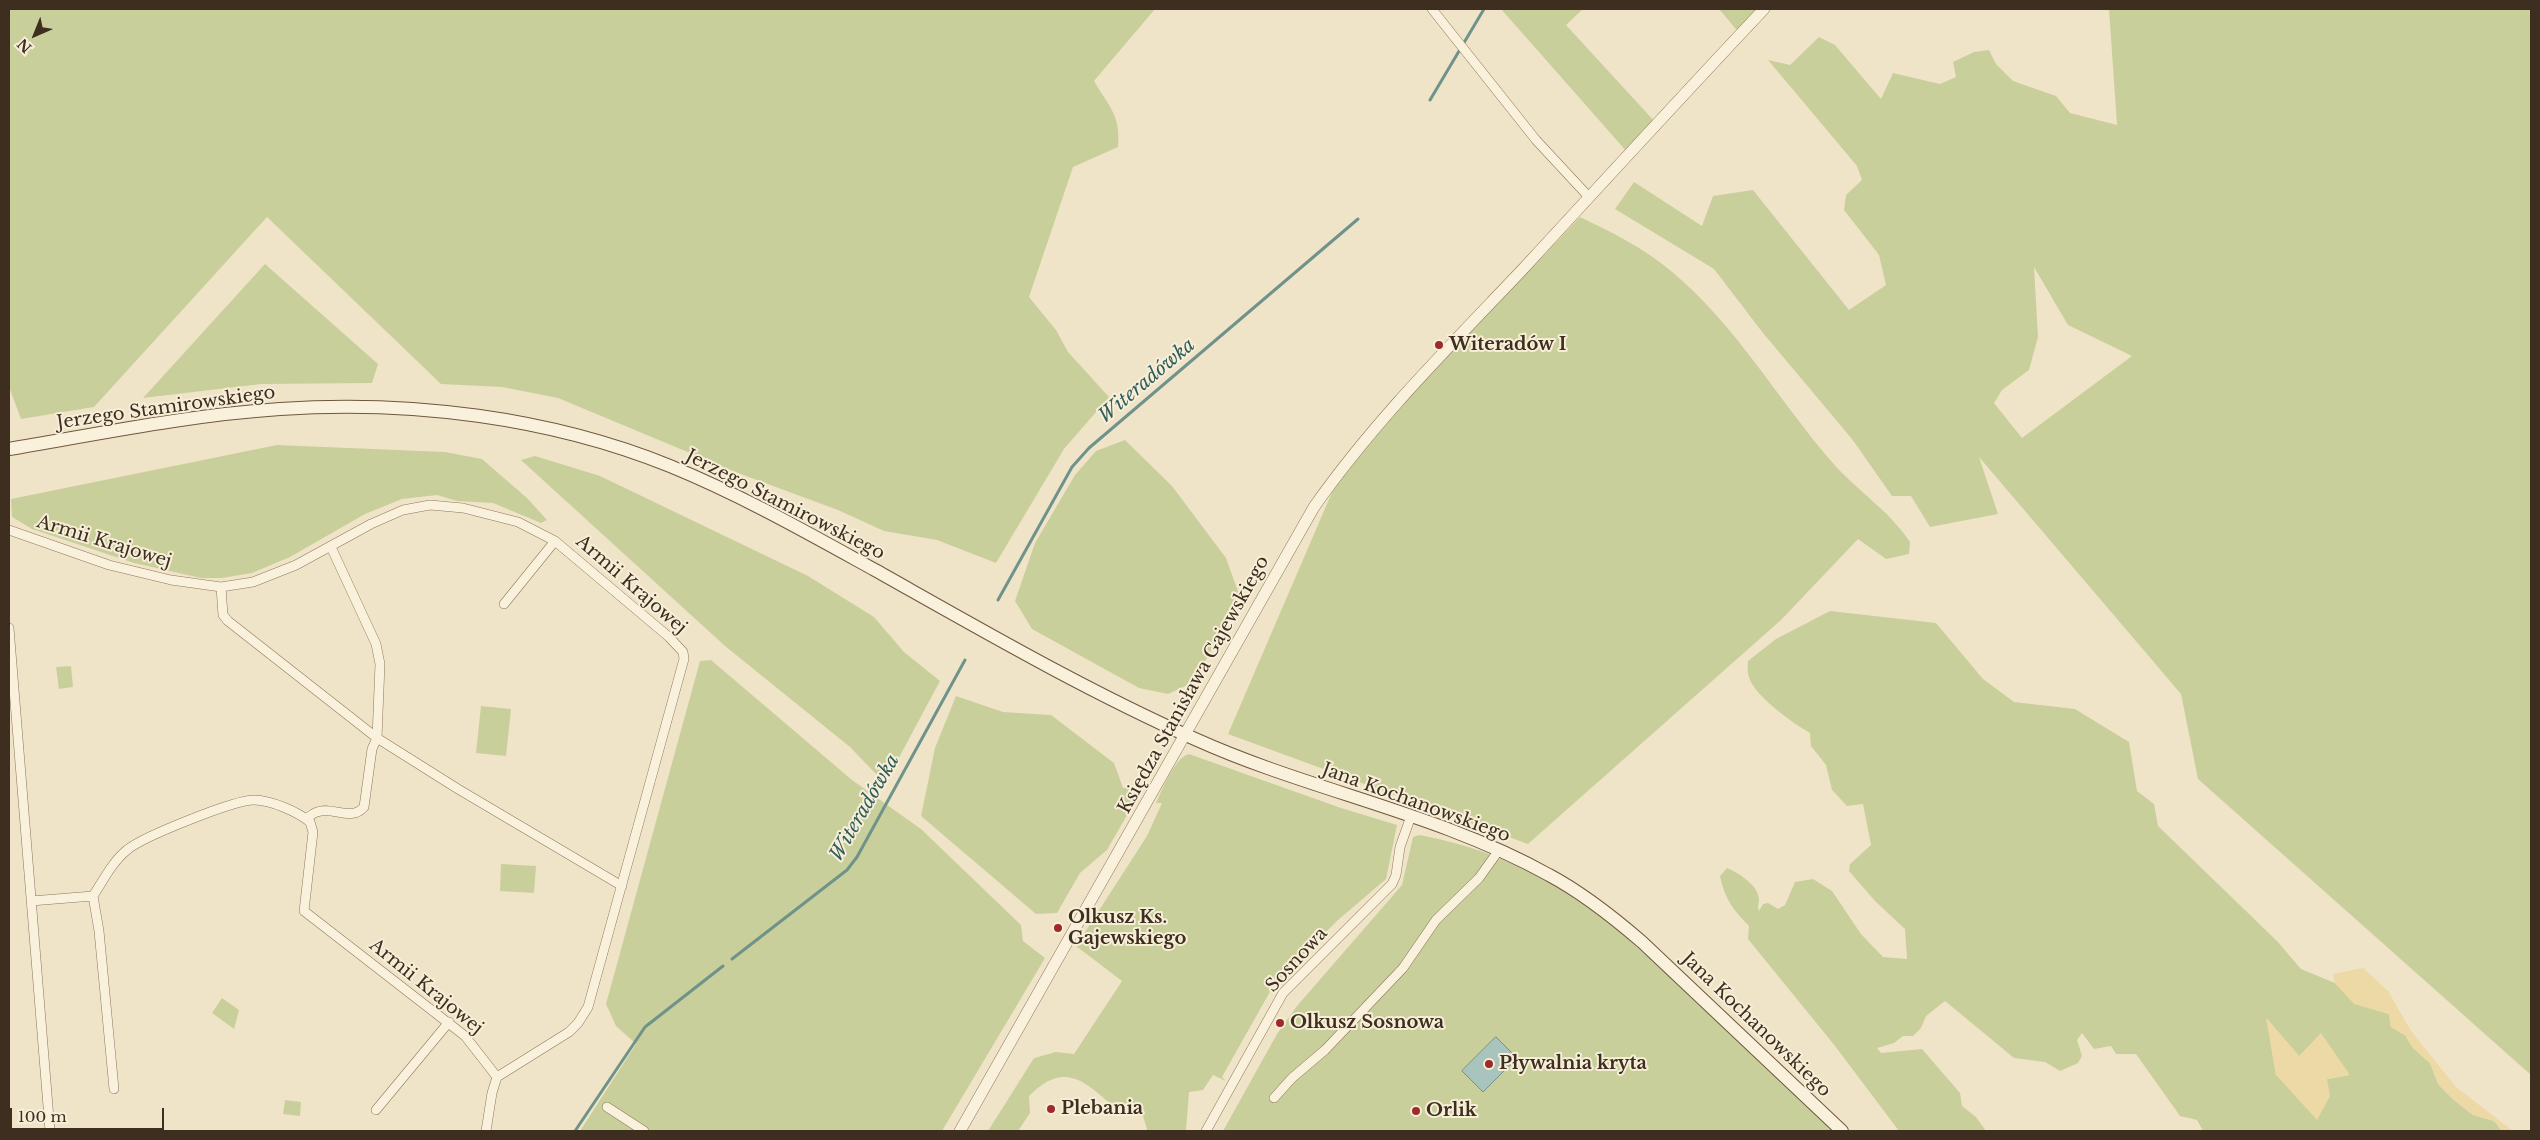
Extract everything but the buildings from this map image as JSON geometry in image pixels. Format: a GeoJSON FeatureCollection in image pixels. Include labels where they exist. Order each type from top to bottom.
{"type":"FeatureCollection","features":[{"type":"Feature","properties":{"kind":"main road","name":"Jerzego Stamirowskiego"},"geometry":{"type":"LineString","coordinates":[[9,449],[209,416],[281,409],[371,408],[454,413],[545,428],[612,446],[666,465],[726,490],[1123,705],[1185,735]]}},
{"type":"Feature","properties":{"kind":"main road","name":"Jana Kochanowskiego"},"geometry":{"type":"LineString","coordinates":[[1185,735],[1258,766],[1411,816],[1498,850],[1550,875],[1610,915],[1694,990],[1842,1131]]}},
{"type":"Feature","properties":{"kind":"street"},"geometry":{"type":"LineString","coordinates":[[1432,9],[1536,140],[1588,196]]}},
{"type":"Feature","properties":{"kind":"street","name":"Księdza Stanisława Gajewskiego"},"geometry":{"type":"LineString","coordinates":[[960,1131],[1314,507],[1340,470],[1382,420],[1588,196],[1764,9]]}},
{"type":"Feature","properties":{"kind":"street","name":"Armii Krajowej"},"geometry":{"type":"LineString","coordinates":[[9,530],[109,565],[171,580],[221,587],[253,582],[296,565],[391,515],[430,505],[464,508],[498,516],[527,526],[555,541],[669,637],[683,652],[684,659],[588,1008],[578,1023],[556,1041],[497,1077],[465,1036],[449,1022],[304,911],[313,832],[310,822],[306,819]]}},
{"type":"Feature","properties":{"kind":"street"},"geometry":{"type":"LineString","coordinates":[[504,604],[555,541]]}},
{"type":"Feature","properties":{"kind":"street"},"geometry":{"type":"LineString","coordinates":[[114,1089],[99,931],[93,896],[113,866],[128,849],[224,807],[240,802],[262,801],[306,819],[318,811],[360,813],[367,799],[372,749],[377,738],[380,664],[376,644],[331,547]]}},
{"type":"Feature","properties":{"kind":"street"},"geometry":{"type":"LineString","coordinates":[[221,587],[222,615],[228,621],[377,738],[622,886]]}},
{"type":"Feature","properties":{"kind":"street"},"geometry":{"type":"LineString","coordinates":[[9,628],[50,1131]]}},
{"type":"Feature","properties":{"kind":"street","name":"Sosnowa"},"geometry":{"type":"LineString","coordinates":[[1206,1131],[1283,993],[1392,884],[1396,875],[1400,847],[1411,816]]}},
{"type":"Feature","properties":{"kind":"street"},"geometry":{"type":"LineString","coordinates":[[1274,1098],[1292,1078],[1325,1050],[1403,968],[1436,920],[1479,878],[1498,850]]}},
{"type":"Feature","properties":{"kind":"street"},"geometry":{"type":"LineString","coordinates":[[31,901],[93,896]]}},
{"type":"Feature","properties":{"kind":"street"},"geometry":{"type":"LineString","coordinates":[[376,1110],[449,1022]]}},
{"type":"Feature","properties":{"kind":"street"},"geometry":{"type":"LineString","coordinates":[[486,1131],[492,1093],[497,1077]]}},
{"type":"Feature","properties":{"kind":"street"},"geometry":{"type":"LineString","coordinates":[[607,1106],[644,1131]]}},
{"type":"Feature","properties":{"kind":"green space"},"geometry":{"type":"Polygon","coordinates":[[[9,9],[1155,9],[1094,81],[1116,119],[1118,147],[1073,167],[1029,297],[1056,330],[1068,352],[1109,397],[1064,449],[996,563],[937,540],[884,531],[838,510],[738,473],[558,398],[502,387],[441,384],[267,217],[94,407],[21,419],[9,387],[9,9]]]}},
{"type":"Feature","properties":{"kind":"green space"},"geometry":{"type":"Polygon","coordinates":[[[1501,9],[1583,9],[1566,25],[1656,123],[1628,153],[1501,9]]]}},
{"type":"Feature","properties":{"kind":"green space"},"geometry":{"type":"Polygon","coordinates":[[[1719,9],[1764,9],[1740,34],[1719,9]]]}},
{"type":"Feature","properties":{"kind":"green space"},"geometry":{"type":"Polygon","coordinates":[[[2109,9],[2531,9],[2531,1075],[2198,779],[2181,694],[1979,457],[1998,514],[1930,527],[1911,496],[1892,496],[1852,439],[1763,333],[1714,269],[1615,209],[1634,182],[1702,226],[1713,196],[1753,190],[1849,310],[1886,285],[1879,255],[1844,210],[1846,195],[1862,180],[1857,166],[1768,60],[1790,65],[1819,37],[1835,45],[1881,99],[1893,73],[1940,84],[1956,77],[1953,62],[1974,52],[1989,50],[1996,64],[2013,81],[2056,96],[2070,113],[2117,125],[2109,9]],[[2034,267],[2038,337],[2029,370],[2002,390],[1994,403],[2022,438],[2132,356],[2068,325],[2034,267]]]}},
{"type":"Feature","properties":{"kind":"green space"},"geometry":{"type":"Polygon","coordinates":[[[1580,217],[1650,255],[1694,292],[1736,338],[1831,461],[1892,520],[1910,542],[1909,554],[1886,559],[1858,539],[1781,620],[1528,844],[1228,734],[1339,476],[1385,423],[1580,217]]]}},
{"type":"Feature","properties":{"kind":"green space"},"geometry":{"type":"Polygon","coordinates":[[[265,264],[378,364],[372,383],[261,384],[143,398],[265,264]]]}},
{"type":"Feature","properties":{"kind":"green space"},"geometry":{"type":"Polygon","coordinates":[[[1125,440],[1172,486],[1226,558],[1240,597],[1194,682],[1168,694],[1139,688],[1032,629],[1015,601],[1035,543],[1075,475],[1096,451],[1125,440]]]}},
{"type":"Feature","properties":{"kind":"green space"},"geometry":{"type":"Polygon","coordinates":[[[277,445],[445,452],[482,459],[527,498],[547,520],[541,523],[493,503],[457,501],[437,495],[402,499],[365,514],[290,557],[252,573],[222,578],[201,578],[134,563],[32,529],[12,517],[11,499],[277,445]]]}},
{"type":"Feature","properties":{"kind":"green space"},"geometry":{"type":"Polygon","coordinates":[[[535,456],[600,476],[808,576],[874,617],[904,652],[940,681],[887,780],[875,773],[850,747],[725,646],[521,460],[535,456]]]}},
{"type":"Feature","properties":{"kind":"green space"},"geometry":{"type":"Polygon","coordinates":[[[1830,611],[1936,623],[1983,679],[2014,702],[2075,709],[2129,742],[2137,791],[2154,804],[2158,826],[2277,941],[2301,969],[2335,983],[2354,1003],[2389,1014],[2391,1027],[2405,1035],[2413,1048],[2430,1063],[2439,1085],[2473,1115],[2494,1121],[2502,1131],[2203,1131],[2197,1120],[2180,1116],[2136,1054],[2116,1054],[2111,1046],[2094,1049],[2082,1033],[2077,1040],[2082,1056],[2078,1063],[2060,1071],[2045,1062],[2014,1058],[1945,1001],[1926,1016],[1921,1028],[1913,1036],[1903,1036],[1894,1043],[1877,1048],[1881,1053],[1922,1049],[1960,1093],[1962,1106],[1976,1117],[1986,1131],[1899,1131],[1835,1046],[1748,939],[1749,926],[1730,904],[1720,876],[1727,868],[1752,884],[1758,894],[1759,911],[1763,904],[1768,903],[1778,909],[1785,905],[1795,882],[1813,879],[1832,891],[1861,934],[1883,957],[1907,959],[1905,929],[1875,901],[1849,871],[1850,864],[1871,845],[1863,804],[1847,806],[1832,790],[1826,765],[1811,746],[1810,733],[1766,701],[1752,684],[1749,677],[1748,661],[1776,639],[1830,611]],[[2267,1019],[2276,1075],[2327,1079],[2349,1075],[2299,1056],[2267,1019]]]}},
{"type":"Feature","properties":{"kind":"green space"},"geometry":{"type":"Polygon","coordinates":[[[711,660],[852,780],[921,829],[1021,925],[1023,941],[1045,958],[942,1131],[580,1131],[636,1044],[616,1026],[606,1004],[700,661],[711,660]]]}},
{"type":"Feature","properties":{"kind":"green space"},"geometry":{"type":"Polygon","coordinates":[[[71,666],[73,687],[59,689],[56,667],[71,666]]]}},
{"type":"Feature","properties":{"kind":"green space"},"geometry":{"type":"Polygon","coordinates":[[[956,696],[1003,712],[1051,715],[1114,763],[1123,788],[1140,786],[1142,789],[1107,850],[1080,873],[1057,913],[1036,914],[921,816],[935,748],[956,696]]]}},
{"type":"Feature","properties":{"kind":"green space"},"geometry":{"type":"Polygon","coordinates":[[[481,706],[511,709],[506,756],[476,753],[481,706]]]}},
{"type":"Feature","properties":{"kind":"green space"},"geometry":{"type":"Polygon","coordinates":[[[1189,754],[1341,808],[1397,825],[1386,879],[1338,920],[1283,975],[1271,990],[1222,1077],[1226,1081],[1213,1075],[1203,1090],[1189,1092],[1186,1131],[1146,1131],[1142,1113],[1123,1114],[1089,1086],[1067,1077],[1056,1078],[1043,1084],[1029,1096],[1030,1113],[1018,1131],[988,1131],[1034,1058],[1056,1052],[1074,1054],[1122,981],[1076,946],[1147,836],[1162,803],[1156,803],[1174,767],[1184,756],[1189,754]]]}},
{"type":"Feature","properties":{"kind":"green space"},"geometry":{"type":"Polygon","coordinates":[[[1419,835],[1463,845],[1504,860],[1541,878],[1610,924],[1674,980],[1833,1131],[1223,1131],[1277,1034],[1297,1006],[1402,885],[1413,837],[1419,835]]]}},
{"type":"Feature","properties":{"kind":"green space"},"geometry":{"type":"Polygon","coordinates":[[[501,864],[536,866],[534,893],[500,891],[501,864]]]}},
{"type":"Feature","properties":{"kind":"green space"},"geometry":{"type":"Polygon","coordinates":[[[222,998],[239,1010],[234,1029],[212,1013],[222,998]]]}},
{"type":"Feature","properties":{"kind":"green space"},"geometry":{"type":"Polygon","coordinates":[[[285,1100],[301,1102],[300,1116],[283,1114],[285,1100]]]}},
{"type":"Feature","properties":{"kind":"sand"},"geometry":{"type":"Polygon","coordinates":[[[2363,968],[2388,991],[2411,1031],[2456,1087],[2513,1131],[2502,1131],[2494,1121],[2473,1115],[2454,1100],[2438,1084],[2430,1063],[2413,1048],[2405,1035],[2391,1027],[2389,1014],[2354,1004],[2335,983],[2333,974],[2363,968]]]}},
{"type":"Feature","properties":{"kind":"sand"},"geometry":{"type":"Polygon","coordinates":[[[2266,1018],[2299,1056],[2321,1033],[2350,1075],[2327,1079],[2330,1096],[2317,1120],[2276,1075],[2266,1018]]]}},
{"type":"Feature","properties":{"kind":"water","name":"Pływalnia kryta"},"geometry":{"type":"Polygon","coordinates":[[[1496,1037],[1517,1058],[1483,1092],[1462,1071],[1496,1037]]]}},
{"type":"Feature","properties":{"kind":"waterway","name":"Witeradówka"},"geometry":{"type":"LineString","coordinates":[[1430,100],[1484,9]]}},
{"type":"Feature","properties":{"kind":"waterway","name":"Witeradówka"},"geometry":{"type":"LineString","coordinates":[[998,600],[1072,467],[1089,448],[1358,219]]}},
{"type":"Feature","properties":{"kind":"waterway","name":"Witeradówka"},"geometry":{"type":"LineString","coordinates":[[732,959],[847,870],[857,857],[965,660]]}},
{"type":"Feature","properties":{"kind":"waterway","name":"Witeradówka"},"geometry":{"type":"LineString","coordinates":[[575,1131],[645,1027],[723,966]]}},
{"type":"Feature","properties":{"kind":"place","name":"Witeradów I"},"geometry":{"type":"Point","coordinates":[1439,345]}},
{"type":"Feature","properties":{"kind":"place","name":"Olkusz Ks. Gajewskiego"},"geometry":{"type":"Point","coordinates":[1058,928]}},
{"type":"Feature","properties":{"kind":"place","name":"Olkusz Sosnowa"},"geometry":{"type":"Point","coordinates":[1280,1023]}},
{"type":"Feature","properties":{"kind":"place","name":"Pływalnia kryta"},"geometry":{"type":"Point","coordinates":[1489,1064]}},
{"type":"Feature","properties":{"kind":"place","name":"Plebania"},"geometry":{"type":"Point","coordinates":[1051,1109]}},
{"type":"Feature","properties":{"kind":"place","name":"Orlik"},"geometry":{"type":"Point","coordinates":[1416,1111]}}]}
